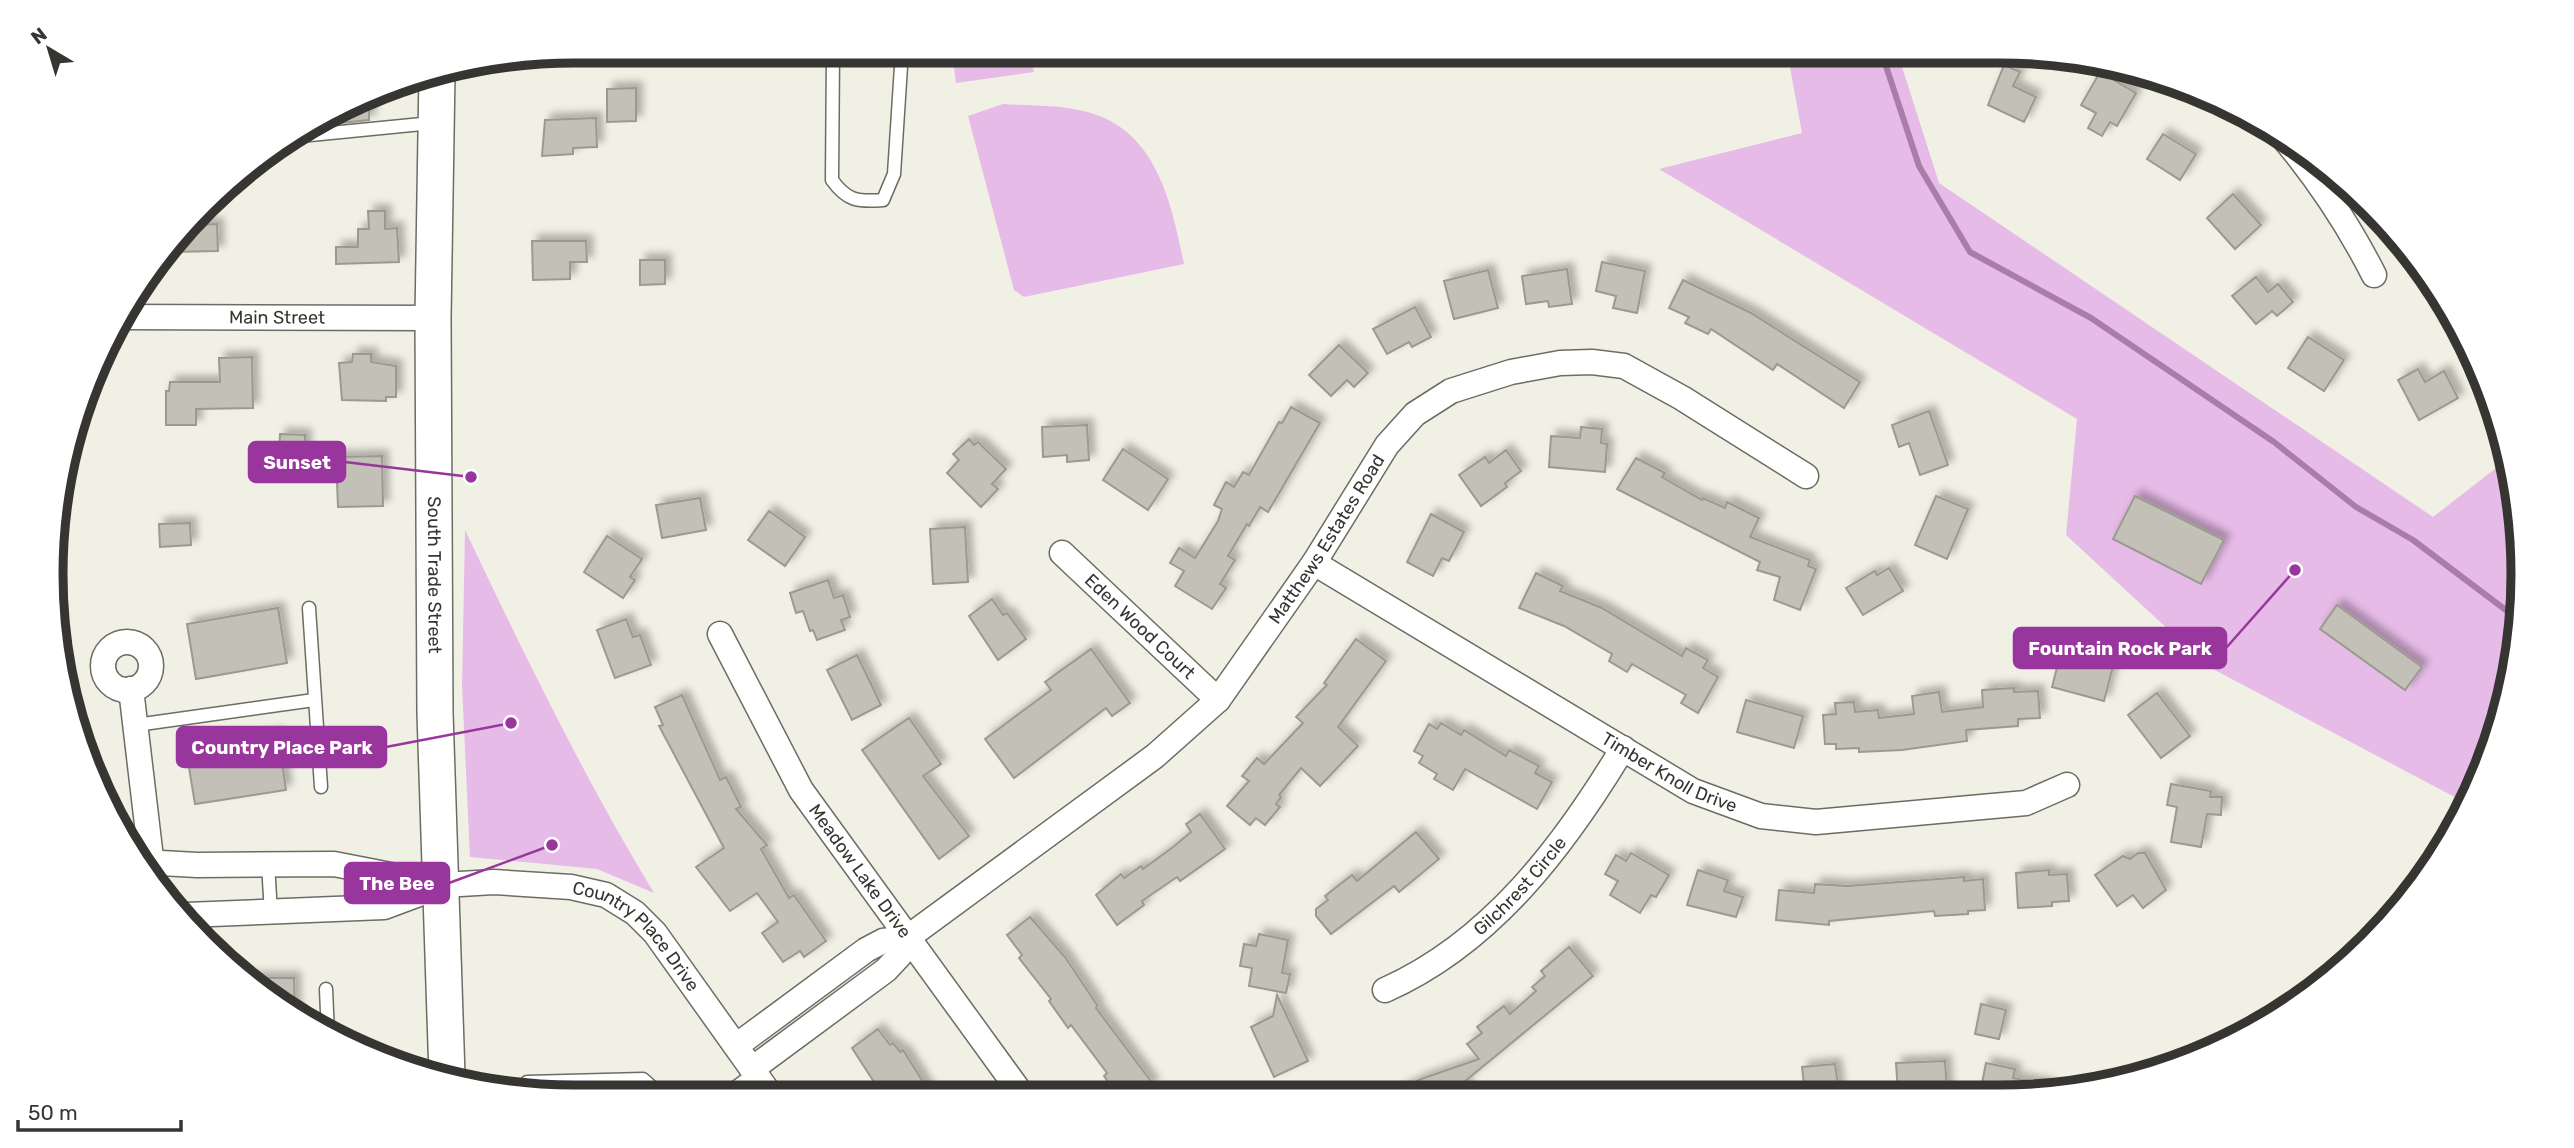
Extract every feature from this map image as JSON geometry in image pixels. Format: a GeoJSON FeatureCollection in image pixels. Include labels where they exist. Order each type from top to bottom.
{"type":"FeatureCollection","features":[{"type":"Feature","properties":{"kind":"main road","name":"South Trade Street"},"geometry":{"type":"LineString","coordinates":[[437,82],[433,318],[435,713],[443,885],[447,1069]]}},
{"type":"Feature","properties":{"kind":"street"},"geometry":{"type":"LineString","coordinates":[[2307,166],[2348,224],[2374,275]]}},
{"type":"Feature","properties":{"kind":"street","name":"Main Street"},"geometry":{"type":"LineString","coordinates":[[132,317],[433,318]]}},
{"type":"Feature","properties":{"kind":"street","name":"Matthews Estates Road"},"geometry":{"type":"LineString","coordinates":[[736,1046],[866,950],[883,942],[907,938],[1155,755],[1218,701],[1314,563],[1387,445],[1415,414],[1451,391],[1511,372],[1560,363],[1592,362],[1624,366],[1682,398],[1806,476]]}},
{"type":"Feature","properties":{"kind":"street","name":"Eden Wood Court"},"geometry":{"type":"LineString","coordinates":[[1062,553],[1218,701]]}},
{"type":"Feature","properties":{"kind":"street","name":"Timber Knoll Drive"},"geometry":{"type":"LineString","coordinates":[[1314,563],[1693,791],[1761,816],[1816,822],[2025,803],[2067,785]]}},
{"type":"Feature","properties":{"kind":"street","name":"Meadow Lake Drive"},"geometry":{"type":"LineString","coordinates":[[720,634],[801,790],[1015,1085]]}},
{"type":"Feature","properties":{"kind":"street"},"geometry":{"type":"LineString","coordinates":[[131,689],[149,858]]}},
{"type":"Feature","properties":{"kind":"street","name":"Gilchrest Circle"},"geometry":{"type":"LineString","coordinates":[[1385,990],[1419,975],[1452,954],[1493,918],[1558,847],[1623,748]]}},
{"type":"Feature","properties":{"kind":"street"},"geometry":{"type":"LineString","coordinates":[[156,867],[334,864],[443,885]]}},
{"type":"Feature","properties":{"kind":"street","name":"Country Place Drive"},"geometry":{"type":"LineString","coordinates":[[443,885],[480,882],[558,886],[607,895],[635,913],[655,933],[763,1085]]}},
{"type":"Feature","properties":{"kind":"street"},"geometry":{"type":"LineString","coordinates":[[194,915],[384,907],[443,885]]}},
{"type":"Feature","properties":{"kind":"street","name":"Matthews Estates Road"},"geometry":{"type":"LineString","coordinates":[[753,1071],[886,970],[900,955],[907,938]]}},
{"type":"Feature","properties":{"kind":"lane"},"geometry":{"type":"LineString","coordinates":[[833,63],[832,180],[843,195],[866,202],[883,200],[894,174],[901,63]]}},
{"type":"Feature","properties":{"kind":"lane"},"geometry":{"type":"LineString","coordinates":[[312,135],[435,123]]}},
{"type":"Feature","properties":{"kind":"lane"},"geometry":{"type":"LineString","coordinates":[[309,608],[321,787]]}},
{"type":"Feature","properties":{"kind":"lane"},"geometry":{"type":"LineString","coordinates":[[136,725],[314,699]]}},
{"type":"Feature","properties":{"kind":"lane"},"geometry":{"type":"LineString","coordinates":[[268,864],[271,913]]}},
{"type":"Feature","properties":{"kind":"lane"},"geometry":{"type":"LineString","coordinates":[[326,989],[327,1022]]}},
{"type":"Feature","properties":{"kind":"lane"},"geometry":{"type":"LineString","coordinates":[[736,1085],[753,1071]]}},
{"type":"Feature","properties":{"kind":"lane"},"geometry":{"type":"LineString","coordinates":[[526,1083],[643,1079],[650,1085]]}},
{"type":"Feature","properties":{"kind":"shaded area"},"geometry":{"type":"Polygon","coordinates":[[[954,63],[1032,63],[1034,72],[956,83],[954,63]]]}},
{"type":"Feature","properties":{"kind":"shaded area"},"geometry":{"type":"Polygon","coordinates":[[[1789,63],[1901,63],[1939,183],[2433,517],[2499,466],[2510,541],[2507,641],[2494,706],[2472,770],[2458,799],[2209,667],[2066,535],[2077,419],[1659,169],[1802,133],[1789,63]]]}},
{"type":"Feature","properties":{"kind":"shaded area"},"geometry":{"type":"Polygon","coordinates":[[[1003,104],[1083,111],[1116,124],[1133,138],[1147,155],[1167,197],[1184,264],[1024,297],[1014,290],[968,116],[1003,104]]]}},
{"type":"Feature","properties":{"kind":"shaded area"},"geometry":{"type":"Polygon","coordinates":[[[465,530],[579,759],[654,893],[597,869],[470,857],[462,686],[465,530]]]}},
{"type":"Feature","properties":{"kind":"building"},"geometry":{"type":"Polygon","coordinates":[[[2004,65],[2020,72],[2013,86],[2036,97],[2024,122],[1988,105],[2004,65]]]}},
{"type":"Feature","properties":{"kind":"building"},"geometry":{"type":"Polygon","coordinates":[[[2099,73],[2136,93],[2117,126],[2110,122],[2102,136],[2088,128],[2096,113],[2081,105],[2099,73]]]}},
{"type":"Feature","properties":{"kind":"building"},"geometry":{"type":"Polygon","coordinates":[[[636,88],[636,121],[607,122],[607,89],[636,88]]]}},
{"type":"Feature","properties":{"kind":"building"},"geometry":{"type":"Polygon","coordinates":[[[369,106],[369,120],[332,124],[369,106]]]}},
{"type":"Feature","properties":{"kind":"building"},"geometry":{"type":"Polygon","coordinates":[[[596,118],[597,147],[573,148],[573,154],[542,156],[545,120],[596,118]]]}},
{"type":"Feature","properties":{"kind":"building"},"geometry":{"type":"Polygon","coordinates":[[[2163,134],[2196,154],[2180,180],[2147,159],[2163,134]]]}},
{"type":"Feature","properties":{"kind":"building"},"geometry":{"type":"Polygon","coordinates":[[[2233,194],[2261,225],[2235,249],[2207,218],[2233,194]]]}},
{"type":"Feature","properties":{"kind":"building"},"geometry":{"type":"Polygon","coordinates":[[[368,211],[385,211],[385,229],[397,228],[399,262],[336,264],[336,247],[358,247],[358,229],[369,229],[368,211]]]}},
{"type":"Feature","properties":{"kind":"building"},"geometry":{"type":"Polygon","coordinates":[[[217,224],[218,251],[178,252],[190,237],[202,225],[217,224]]]}},
{"type":"Feature","properties":{"kind":"building"},"geometry":{"type":"Polygon","coordinates":[[[532,241],[586,241],[587,262],[570,262],[570,279],[533,280],[532,241]]]}},
{"type":"Feature","properties":{"kind":"building"},"geometry":{"type":"Polygon","coordinates":[[[640,260],[665,260],[665,284],[640,285],[640,260]]]}},
{"type":"Feature","properties":{"kind":"building"},"geometry":{"type":"Polygon","coordinates":[[[1602,262],[1645,271],[1637,313],[1613,308],[1616,296],[1596,291],[1602,262]]]}},
{"type":"Feature","properties":{"kind":"building"},"geometry":{"type":"Polygon","coordinates":[[[1567,269],[1572,304],[1549,307],[1548,301],[1526,304],[1522,276],[1567,269]]]}},
{"type":"Feature","properties":{"kind":"building"},"geometry":{"type":"Polygon","coordinates":[[[1488,270],[1498,308],[1454,319],[1444,281],[1488,270]]]}},
{"type":"Feature","properties":{"kind":"building"},"geometry":{"type":"Polygon","coordinates":[[[2256,277],[2268,292],[2278,284],[2293,302],[2277,316],[2272,311],[2256,324],[2232,296],[2256,277]]]}},
{"type":"Feature","properties":{"kind":"building"},"geometry":{"type":"Polygon","coordinates":[[[1683,280],[1751,313],[1860,382],[1844,408],[1777,364],[1773,370],[1711,329],[1708,334],[1685,323],[1689,317],[1669,308],[1683,280]]]}},
{"type":"Feature","properties":{"kind":"building"},"geometry":{"type":"Polygon","coordinates":[[[1415,307],[1431,337],[1412,347],[1409,342],[1387,354],[1373,329],[1415,307]]]}},
{"type":"Feature","properties":{"kind":"building"},"geometry":{"type":"Polygon","coordinates":[[[2308,337],[2344,360],[2324,391],[2288,368],[2308,337]]]}},
{"type":"Feature","properties":{"kind":"building"},"geometry":{"type":"Polygon","coordinates":[[[1339,345],[1368,373],[1354,387],[1347,380],[1331,396],[1309,375],[1339,345]]]}},
{"type":"Feature","properties":{"kind":"building"},"geometry":{"type":"Polygon","coordinates":[[[353,354],[371,354],[371,362],[396,366],[396,397],[386,397],[386,401],[342,400],[339,363],[352,362],[353,354]]]}},
{"type":"Feature","properties":{"kind":"building"},"geometry":{"type":"Polygon","coordinates":[[[252,357],[253,408],[196,409],[196,425],[166,425],[166,391],[169,391],[170,382],[220,382],[219,358],[252,357]]]}},
{"type":"Feature","properties":{"kind":"building"},"geometry":{"type":"Polygon","coordinates":[[[2418,369],[2425,382],[2444,371],[2458,398],[2419,420],[2398,380],[2418,369]]]}},
{"type":"Feature","properties":{"kind":"building"},"geometry":{"type":"Polygon","coordinates":[[[1291,407],[1320,423],[1268,512],[1260,507],[1228,556],[1235,560],[1220,584],[1226,588],[1212,609],[1175,586],[1184,571],[1170,563],[1179,548],[1195,558],[1218,521],[1222,509],[1214,505],[1226,482],[1234,487],[1243,472],[1249,475],[1279,422],[1282,423],[1291,407]]]}},
{"type":"Feature","properties":{"kind":"building"},"geometry":{"type":"Polygon","coordinates":[[[1929,411],[1948,465],[1920,475],[1909,443],[1899,447],[1892,425],[1929,411]]]}},
{"type":"Feature","properties":{"kind":"building"},"geometry":{"type":"Polygon","coordinates":[[[1087,425],[1089,460],[1067,462],[1067,455],[1043,457],[1042,427],[1087,425]]]}},
{"type":"Feature","properties":{"kind":"building"},"geometry":{"type":"Polygon","coordinates":[[[1581,427],[1602,429],[1601,443],[1607,444],[1605,472],[1549,467],[1551,436],[1580,438],[1581,427]]]}},
{"type":"Feature","properties":{"kind":"building"},"geometry":{"type":"Polygon","coordinates":[[[280,434],[305,435],[305,458],[279,457],[280,434]]]}},
{"type":"Feature","properties":{"kind":"building"},"geometry":{"type":"Polygon","coordinates":[[[969,439],[974,445],[978,442],[1006,469],[992,484],[998,489],[981,507],[947,473],[959,460],[953,454],[969,439]]]}},
{"type":"Feature","properties":{"kind":"building"},"geometry":{"type":"Polygon","coordinates":[[[1123,449],[1168,479],[1148,510],[1103,480],[1123,449]]]}},
{"type":"Feature","properties":{"kind":"building"},"geometry":{"type":"Polygon","coordinates":[[[1506,450],[1521,471],[1505,483],[1507,487],[1481,506],[1459,475],[1485,457],[1489,463],[1506,450]]]}},
{"type":"Feature","properties":{"kind":"building"},"geometry":{"type":"Polygon","coordinates":[[[382,456],[383,506],[338,507],[336,457],[382,456]]]}},
{"type":"Feature","properties":{"kind":"building"},"geometry":{"type":"Polygon","coordinates":[[[1636,458],[1665,473],[1662,477],[1702,500],[1703,498],[1725,508],[1727,502],[1759,518],[1750,537],[1810,560],[1808,566],[1816,569],[1800,610],[1774,600],[1780,577],[1757,570],[1760,562],[1617,489],[1636,458]]]}},
{"type":"Feature","properties":{"kind":"building"},"geometry":{"type":"Polygon","coordinates":[[[1936,496],[1968,509],[1947,559],[1915,545],[1936,496]]]}},
{"type":"Feature","properties":{"kind":"building"},"geometry":{"type":"Polygon","coordinates":[[[2135,496],[2224,540],[2201,584],[2113,539],[2135,496]]]}},
{"type":"Feature","properties":{"kind":"building"},"geometry":{"type":"Polygon","coordinates":[[[700,498],[706,530],[662,538],[656,505],[700,498]]]}},
{"type":"Feature","properties":{"kind":"building"},"geometry":{"type":"Polygon","coordinates":[[[769,511],[805,537],[785,566],[748,540],[769,511]]]}},
{"type":"Feature","properties":{"kind":"building"},"geometry":{"type":"Polygon","coordinates":[[[1431,514],[1464,532],[1449,561],[1442,558],[1433,576],[1407,562],[1431,514]]]}},
{"type":"Feature","properties":{"kind":"building"},"geometry":{"type":"Polygon","coordinates":[[[190,523],[191,545],[160,547],[159,524],[190,523]]]}},
{"type":"Feature","properties":{"kind":"building"},"geometry":{"type":"Polygon","coordinates":[[[965,527],[968,582],[933,584],[930,529],[965,527]]]}},
{"type":"Feature","properties":{"kind":"building"},"geometry":{"type":"Polygon","coordinates":[[[607,536],[642,559],[630,577],[635,580],[623,598],[584,572],[607,536]]]}},
{"type":"Feature","properties":{"kind":"building"},"geometry":{"type":"Polygon","coordinates":[[[1889,568],[1903,591],[1863,615],[1846,588],[1875,571],[1877,575],[1889,568]]]}},
{"type":"Feature","properties":{"kind":"building"},"geometry":{"type":"Polygon","coordinates":[[[1536,573],[1563,586],[1560,591],[1602,608],[1682,656],[1686,648],[1708,660],[1703,668],[1718,677],[1698,713],[1681,703],[1686,695],[1632,664],[1627,672],[1609,661],[1612,654],[1564,626],[1519,608],[1536,573]]]}},
{"type":"Feature","properties":{"kind":"building"},"geometry":{"type":"Polygon","coordinates":[[[828,580],[834,598],[843,595],[850,617],[841,620],[845,630],[817,640],[813,630],[810,631],[803,611],[796,613],[790,593],[828,580]]]}},
{"type":"Feature","properties":{"kind":"building"},"geometry":{"type":"Polygon","coordinates":[[[992,599],[1003,615],[1007,613],[1026,639],[998,660],[969,616],[992,599]]]}},
{"type":"Feature","properties":{"kind":"building"},"geometry":{"type":"Polygon","coordinates":[[[2337,605],[2422,667],[2405,690],[2320,629],[2337,605]]]}},
{"type":"Feature","properties":{"kind":"building"},"geometry":{"type":"Polygon","coordinates":[[[278,608],[287,663],[196,679],[187,624],[278,608]]]}},
{"type":"Feature","properties":{"kind":"building"},"geometry":{"type":"Polygon","coordinates":[[[626,619],[633,637],[640,635],[651,665],[615,678],[597,630],[626,619]]]}},
{"type":"Feature","properties":{"kind":"building"},"geometry":{"type":"Polygon","coordinates":[[[1356,639],[1386,661],[1338,727],[1358,746],[1320,786],[1301,768],[1279,795],[1281,797],[1276,804],[1280,807],[1265,825],[1256,818],[1250,825],[1227,806],[1249,781],[1242,776],[1257,758],[1264,764],[1303,723],[1296,717],[1327,685],[1324,683],[1356,639]]]}},
{"type":"Feature","properties":{"kind":"building"},"geometry":{"type":"Polygon","coordinates":[[[1091,649],[1130,703],[1112,716],[1106,708],[1014,778],[985,739],[1051,690],[1045,682],[1091,649]]]}},
{"type":"Feature","properties":{"kind":"building"},"geometry":{"type":"Polygon","coordinates":[[[2061,652],[2113,666],[2104,701],[2052,687],[2061,652]]]}},
{"type":"Feature","properties":{"kind":"building"},"geometry":{"type":"Polygon","coordinates":[[[857,655],[881,705],[852,720],[827,670],[857,655]]]}},
{"type":"Feature","properties":{"kind":"building"},"geometry":{"type":"Polygon","coordinates":[[[2014,688],[2014,692],[2038,691],[2040,718],[2018,719],[2018,726],[1966,730],[1967,741],[1902,750],[1859,752],[1859,748],[1836,749],[1836,744],[1825,744],[1823,715],[1836,714],[1835,703],[1854,702],[1855,712],[1878,710],[1879,718],[1914,714],[1912,696],[1939,692],[1942,712],[1983,707],[1982,690],[2014,688]]]}},
{"type":"Feature","properties":{"kind":"building"},"geometry":{"type":"Polygon","coordinates":[[[2157,693],[2190,736],[2161,758],[2128,715],[2157,693]]]}},
{"type":"Feature","properties":{"kind":"building"},"geometry":{"type":"Polygon","coordinates":[[[682,695],[720,780],[726,777],[741,807],[736,809],[767,845],[761,849],[789,898],[794,895],[826,941],[804,957],[800,951],[783,962],[762,933],[778,922],[757,893],[730,911],[696,867],[724,848],[659,726],[663,725],[655,707],[682,695]]]}},
{"type":"Feature","properties":{"kind":"building"},"geometry":{"type":"Polygon","coordinates":[[[1746,700],[1803,716],[1794,748],[1737,732],[1746,700]]]}},
{"type":"Feature","properties":{"kind":"building"},"geometry":{"type":"Polygon","coordinates":[[[909,718],[941,764],[923,776],[969,836],[939,859],[862,750],[909,718]]]}},
{"type":"Feature","properties":{"kind":"building"},"geometry":{"type":"Polygon","coordinates":[[[1441,723],[1461,735],[1464,730],[1506,756],[1509,750],[1539,766],[1535,773],[1552,782],[1537,809],[1465,769],[1453,790],[1434,779],[1437,774],[1419,763],[1423,756],[1414,751],[1429,724],[1437,729],[1441,723]]]}},
{"type":"Feature","properties":{"kind":"building"},"geometry":{"type":"Polygon","coordinates":[[[278,734],[286,790],[195,804],[186,749],[278,734]]]}},
{"type":"Feature","properties":{"kind":"building"},"geometry":{"type":"Polygon","coordinates":[[[2171,784],[2211,791],[2210,797],[2222,797],[2221,815],[2207,814],[2201,847],[2171,842],[2177,807],[2167,805],[2171,784]]]}},
{"type":"Feature","properties":{"kind":"building"},"geometry":{"type":"Polygon","coordinates":[[[1200,814],[1225,849],[1180,881],[1177,877],[1142,901],[1144,905],[1117,925],[1096,895],[1121,874],[1124,878],[1141,866],[1143,869],[1173,847],[1191,832],[1186,824],[1200,814]]]}},
{"type":"Feature","properties":{"kind":"building"},"geometry":{"type":"Polygon","coordinates":[[[1416,832],[1439,859],[1399,892],[1394,886],[1331,934],[1316,916],[1316,909],[1328,900],[1325,896],[1352,875],[1357,881],[1416,832]]]}},
{"type":"Feature","properties":{"kind":"building"},"geometry":{"type":"Polygon","coordinates":[[[1631,853],[1669,875],[1656,897],[1651,895],[1640,913],[1610,895],[1618,881],[1605,874],[1616,855],[1626,861],[1631,853]]]}},
{"type":"Feature","properties":{"kind":"building"},"geometry":{"type":"Polygon","coordinates":[[[2138,853],[2145,853],[2166,890],[2143,908],[2133,895],[2117,906],[2095,875],[2123,856],[2130,859],[2138,853]]]}},
{"type":"Feature","properties":{"kind":"building"},"geometry":{"type":"Polygon","coordinates":[[[1698,870],[1728,880],[1724,891],[1743,897],[1736,917],[1687,905],[1698,870]]]}},
{"type":"Feature","properties":{"kind":"building"},"geometry":{"type":"Polygon","coordinates":[[[2049,870],[2049,875],[2067,874],[2069,901],[2052,902],[2052,906],[2018,908],[2016,873],[2049,870]]]}},
{"type":"Feature","properties":{"kind":"building"},"geometry":{"type":"Polygon","coordinates":[[[1964,877],[1964,881],[1983,879],[1985,910],[1968,911],[1968,914],[1935,916],[1934,911],[1829,921],[1829,925],[1776,920],[1779,890],[1814,893],[1815,884],[1847,886],[1964,877]]]}},
{"type":"Feature","properties":{"kind":"building"},"geometry":{"type":"Polygon","coordinates":[[[1030,917],[1065,957],[1097,1005],[1096,1008],[1153,1084],[1110,1085],[1104,1076],[1107,1073],[1071,1025],[1068,1028],[1049,1001],[1051,999],[1019,958],[1022,955],[1007,935],[1030,917]]]}},
{"type":"Feature","properties":{"kind":"building"},"geometry":{"type":"Polygon","coordinates":[[[1259,934],[1288,940],[1282,973],[1290,974],[1286,993],[1249,986],[1252,968],[1240,966],[1244,944],[1256,946],[1259,934]]]}},
{"type":"Feature","properties":{"kind":"building"},"geometry":{"type":"Polygon","coordinates":[[[1569,947],[1593,976],[1464,1082],[1465,1085],[1409,1085],[1479,1059],[1467,1044],[1482,1033],[1477,1027],[1504,1006],[1510,1014],[1536,991],[1532,987],[1545,976],[1541,971],[1569,947]]]}},
{"type":"Feature","properties":{"kind":"building"},"geometry":{"type":"Polygon","coordinates":[[[262,978],[294,978],[295,1002],[262,978]]]}},
{"type":"Feature","properties":{"kind":"building"},"geometry":{"type":"Polygon","coordinates":[[[1277,995],[1308,1061],[1274,1077],[1251,1027],[1273,1016],[1277,995]]]}},
{"type":"Feature","properties":{"kind":"building"},"geometry":{"type":"Polygon","coordinates":[[[1981,1004],[2006,1010],[1999,1039],[1975,1034],[1981,1004]]]}},
{"type":"Feature","properties":{"kind":"building"},"geometry":{"type":"Polygon","coordinates":[[[878,1029],[890,1045],[893,1043],[900,1052],[903,1050],[925,1085],[876,1085],[852,1048],[878,1029]]]}},
{"type":"Feature","properties":{"kind":"building"},"geometry":{"type":"Polygon","coordinates":[[[1945,1061],[1946,1085],[1897,1085],[1896,1063],[1945,1061]]]}},
{"type":"Feature","properties":{"kind":"building"},"geometry":{"type":"Polygon","coordinates":[[[1986,1063],[2015,1069],[2013,1078],[2040,1083],[2000,1085],[1982,1085],[1986,1063]]]}},
{"type":"Feature","properties":{"kind":"building"},"geometry":{"type":"Polygon","coordinates":[[[1835,1064],[1838,1085],[1804,1085],[1802,1067],[1835,1064]]]}},
{"type":"Feature","properties":{"kind":"waterway"},"geometry":{"type":"LineString","coordinates":[[1885,63],[1919,166],[1970,252],[2091,318],[2274,442],[2356,507],[2413,540],[2509,613]]}},
{"type":"Feature","properties":{"kind":"place","name":"Sunset"},"geometry":{"type":"Point","coordinates":[471,477]}},
{"type":"Feature","properties":{"kind":"place","name":"Fountain Rock Park"},"geometry":{"type":"Point","coordinates":[2295,570]}},
{"type":"Feature","properties":{"kind":"place","name":"Country Place Park"},"geometry":{"type":"Point","coordinates":[511,723]}},
{"type":"Feature","properties":{"kind":"place","name":"The Bee"},"geometry":{"type":"Point","coordinates":[552,845]}}]}
